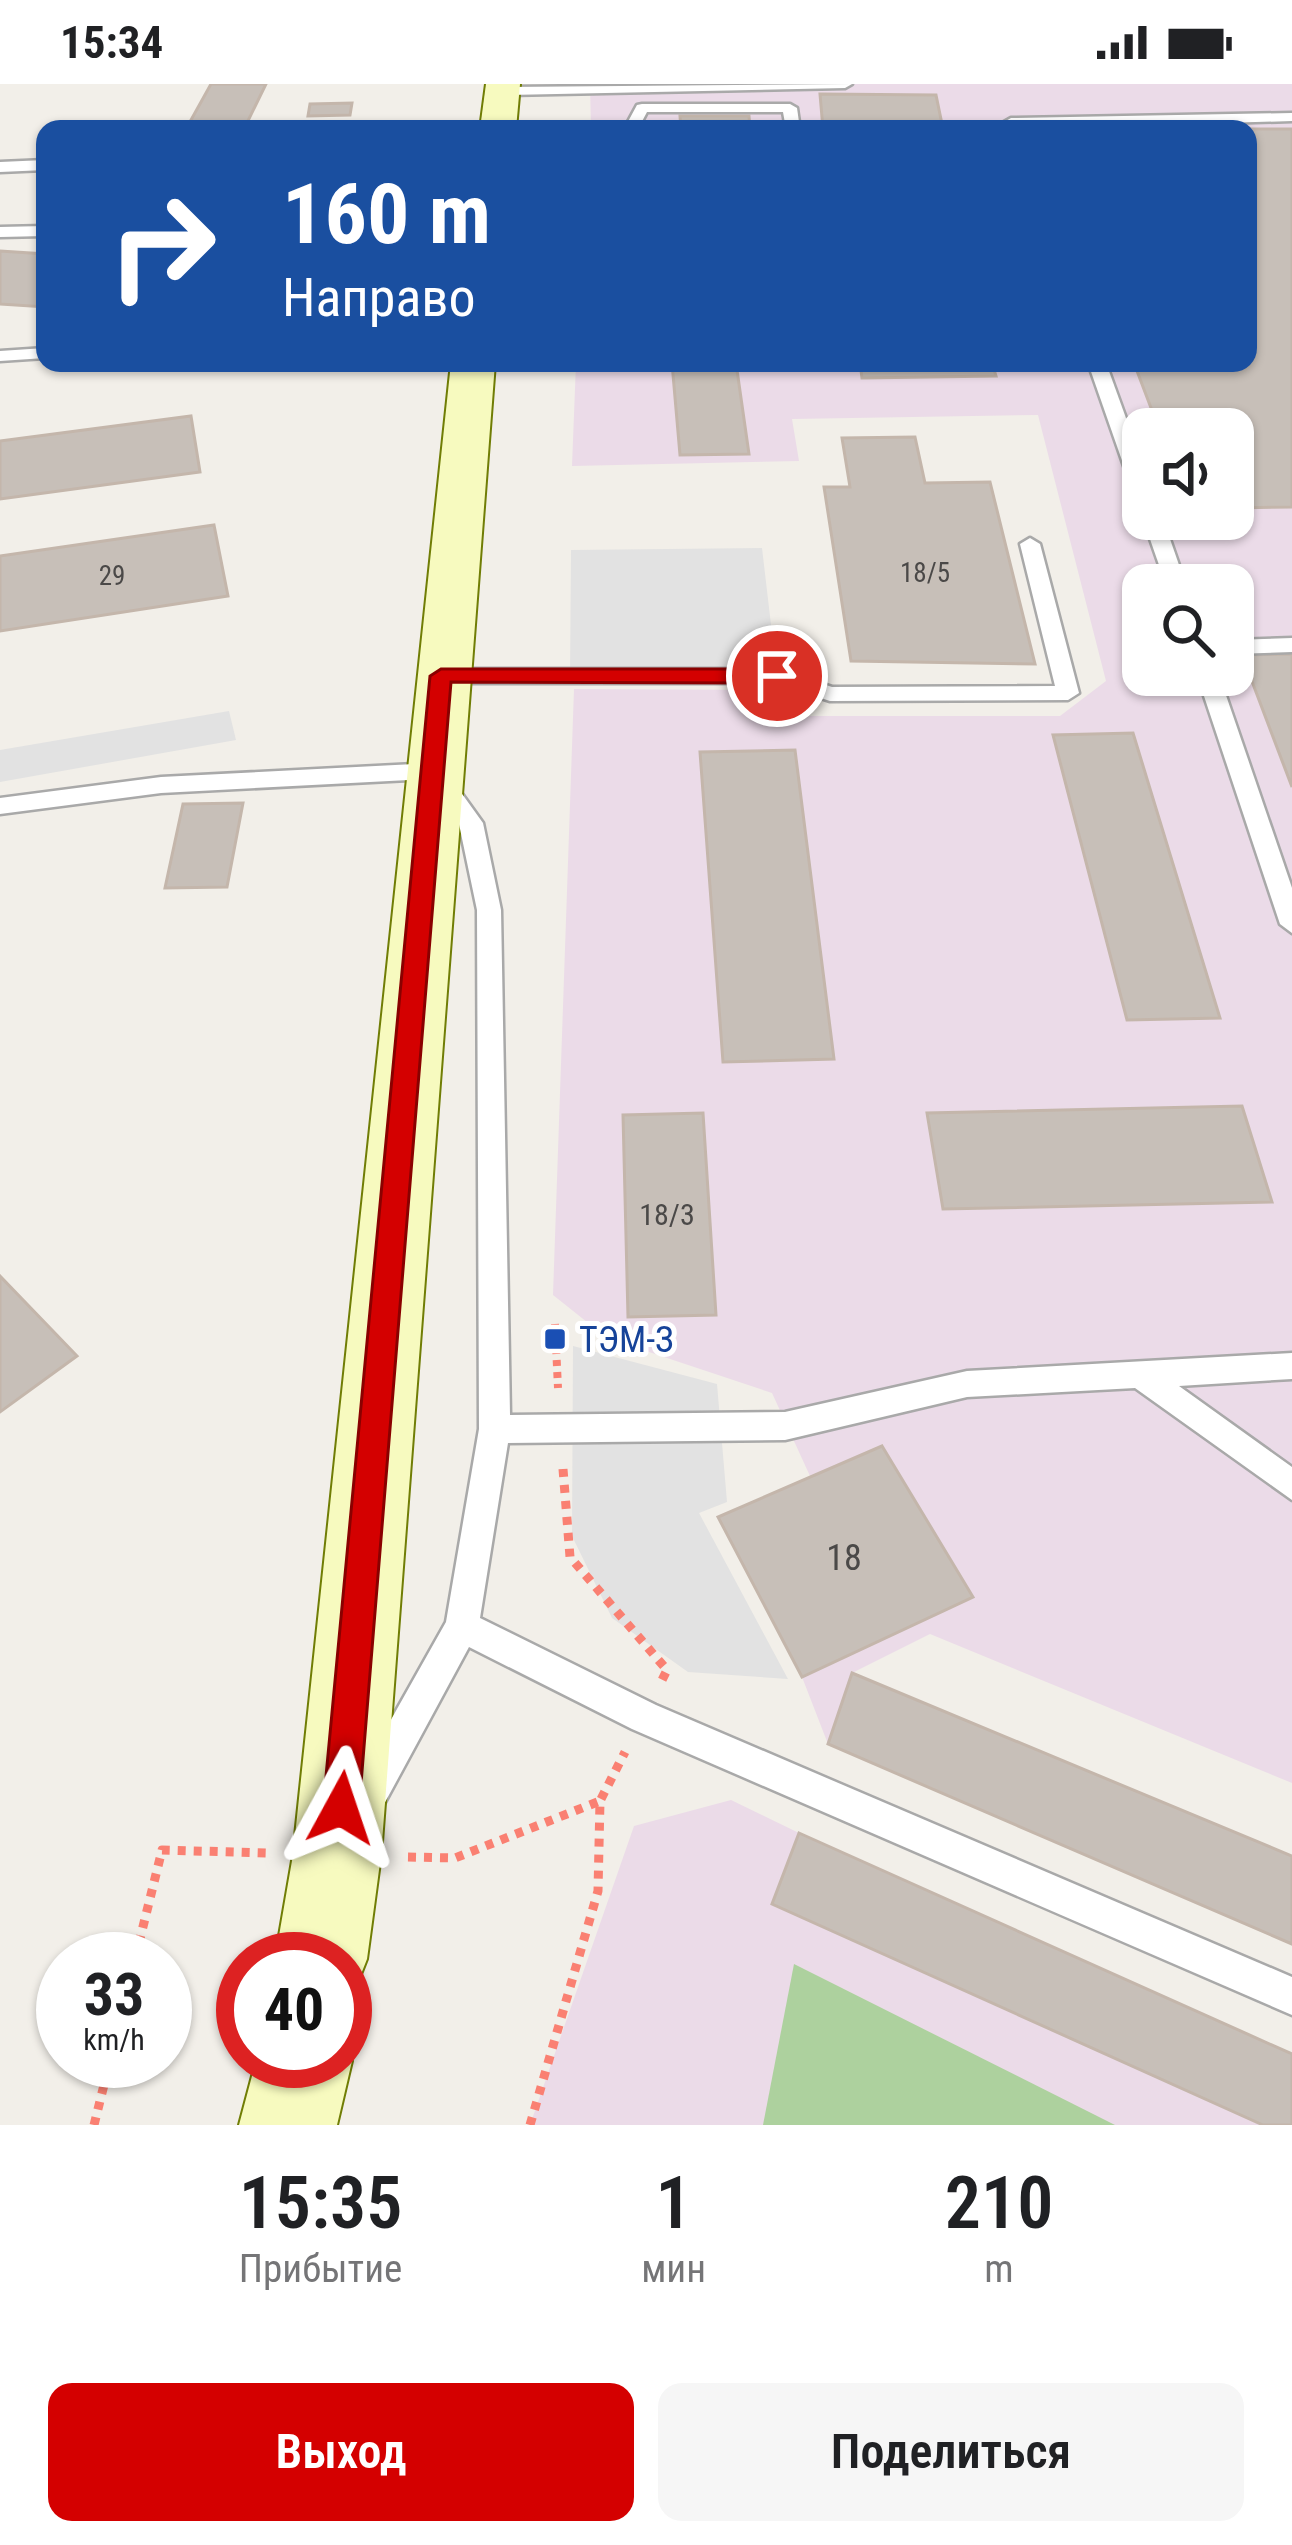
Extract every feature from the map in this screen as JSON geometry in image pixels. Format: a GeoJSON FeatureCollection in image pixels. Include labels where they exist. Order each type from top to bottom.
{"type":"FeatureCollection","features":[{"type":"Feature","properties":{"kind":"street"},"geometry":{"type":"LineString","coordinates":[[499,120],[503,88]]}},
{"type":"Feature","properties":{"kind":"street"},"geometry":{"type":"LineString","coordinates":[[325,1932],[337,1855],[472,372]]}},
{"type":"Feature","properties":{"kind":"street"},"geometry":{"type":"LineString","coordinates":[[288,2125],[297,2088]]}},
{"type":"Feature","properties":{"kind":"lane"},"geometry":{"type":"LineString","coordinates":[[503,88],[845,84]]}},
{"type":"Feature","properties":{"kind":"lane"},"geometry":{"type":"LineString","coordinates":[[636,120],[642,108],[790,108],[792,120]]}},
{"type":"Feature","properties":{"kind":"lane"},"geometry":{"type":"LineString","coordinates":[[1123,120],[1292,117]]}},
{"type":"Feature","properties":{"kind":"lane"},"geometry":{"type":"LineString","coordinates":[[0,167],[36,165]]}},
{"type":"Feature","properties":{"kind":"lane"},"geometry":{"type":"LineString","coordinates":[[0,232],[36,231]]}},
{"type":"Feature","properties":{"kind":"lane"},"geometry":{"type":"LineString","coordinates":[[0,356],[36,354]]}},
{"type":"Feature","properties":{"kind":"lane"},"geometry":{"type":"LineString","coordinates":[[1100,372],[1122,433]]}},
{"type":"Feature","properties":{"kind":"lane"},"geometry":{"type":"LineString","coordinates":[[441,676],[777,676],[830,694],[1068,693],[1030,544]]}},
{"type":"Feature","properties":{"kind":"lane"},"geometry":{"type":"LineString","coordinates":[[1254,646],[1292,645]]}},
{"type":"Feature","properties":{"kind":"lane"},"geometry":{"type":"LineString","coordinates":[[1215,696],[1292,925]]}},
{"type":"Feature","properties":{"kind":"lane"},"geometry":{"type":"LineString","coordinates":[[0,806],[161,785],[434,771],[471,823],[489,910],[495,1429],[462,1626],[337,1855]]}},
{"type":"Feature","properties":{"kind":"lane"},"geometry":{"type":"LineString","coordinates":[[495,1429],[785,1426],[967,1384],[1292,1366]]}},
{"type":"Feature","properties":{"kind":"lane"},"geometry":{"type":"LineString","coordinates":[[1139,1374],[1292,1485]]}},
{"type":"Feature","properties":{"kind":"lane"},"geometry":{"type":"LineString","coordinates":[[462,1626],[644,1717],[1292,1996]]}},
{"type":"Feature","properties":{"kind":"path"},"geometry":{"type":"LineString","coordinates":[[94,2125],[103,2088]]}},
{"type":"Feature","properties":{"kind":"shaded area"},"geometry":{"type":"Polygon","coordinates":[[[590,84],[1292,84],[1292,1783],[930,1634],[852,1673],[828,1744],[802,1677],[718,1517],[810,1476],[772,1393],[607,1338],[553,1295],[574,689],[778,690],[784,716],[1060,716],[1106,681],[1038,415],[792,419],[799,461],[572,466],[576,372],[1257,372],[1257,120],[591,120],[590,84]]]}},
{"type":"Feature","properties":{"kind":"shaded area"},"geometry":{"type":"Polygon","coordinates":[[[762,548],[777,676],[570,679],[571,550],[762,548]]]}},
{"type":"Feature","properties":{"kind":"shaded area"},"geometry":{"type":"Polygon","coordinates":[[[229,711],[236,740],[0,782],[0,750],[229,711]]]}},
{"type":"Feature","properties":{"kind":"shaded area"},"geometry":{"type":"Polygon","coordinates":[[[573,1346],[717,1384],[727,1502],[699,1513],[788,1679],[688,1672],[612,1618],[572,1536],[573,1346]]]}},
{"type":"Feature","properties":{"kind":"shaded area"},"geometry":{"type":"Polygon","coordinates":[[[731,1800],[799,1833],[1263,2125],[530,2125],[634,1826],[731,1800]]]}},
{"type":"Feature","properties":{"kind":"green space"},"geometry":{"type":"Polygon","coordinates":[[[794,1964],[1115,2125],[763,2125],[794,1964]]]}},
{"type":"Feature","properties":{"kind":"building"},"geometry":{"type":"Polygon","coordinates":[[[211,84],[266,84],[248,120],[191,120],[211,84]]]}},
{"type":"Feature","properties":{"kind":"building"},"geometry":{"type":"Polygon","coordinates":[[[820,94],[936,95],[941,120],[822,120],[820,94]]]}},
{"type":"Feature","properties":{"kind":"building"},"geometry":{"type":"Polygon","coordinates":[[[352,103],[350,115],[308,116],[310,104],[352,103]]]}},
{"type":"Feature","properties":{"kind":"building"},"geometry":{"type":"Polygon","coordinates":[[[680,116],[749,116],[749,120],[680,120],[680,116]]]}},
{"type":"Feature","properties":{"kind":"building"},"geometry":{"type":"Polygon","coordinates":[[[1257,129],[1292,129],[1292,507],[1254,508],[1254,408],[1151,408],[1137,372],[1257,372],[1257,129]]]}},
{"type":"Feature","properties":{"kind":"building"},"geometry":{"type":"Polygon","coordinates":[[[0,251],[36,253],[36,306],[0,304],[0,251]]]}},
{"type":"Feature","properties":{"kind":"building"},"geometry":{"type":"Polygon","coordinates":[[[673,372],[737,372],[749,454],[680,455],[673,372]]]}},
{"type":"Feature","properties":{"kind":"building"},"geometry":{"type":"Polygon","coordinates":[[[861,372],[995,372],[996,376],[862,378],[861,372]]]}},
{"type":"Feature","properties":{"kind":"building"},"geometry":{"type":"Polygon","coordinates":[[[191,416],[200,472],[0,499],[0,441],[191,416]]]}},
{"type":"Feature","properties":{"kind":"building"},"geometry":{"type":"Polygon","coordinates":[[[915,437],[925,483],[990,482],[1035,664],[851,661],[824,487],[850,487],[842,438],[915,437]]]}},
{"type":"Feature","properties":{"kind":"building"},"geometry":{"type":"Polygon","coordinates":[[[214,525],[228,596],[0,631],[0,556],[214,525]]]}},
{"type":"Feature","properties":{"kind":"building"},"geometry":{"type":"Polygon","coordinates":[[[1292,654],[1292,787],[1254,687],[1254,655],[1292,654]]]}},
{"type":"Feature","properties":{"kind":"building"},"geometry":{"type":"Polygon","coordinates":[[[1133,733],[1220,1018],[1127,1020],[1053,735],[1133,733]]]}},
{"type":"Feature","properties":{"kind":"building"},"geometry":{"type":"Polygon","coordinates":[[[795,750],[834,1059],[723,1062],[700,752],[795,750]]]}},
{"type":"Feature","properties":{"kind":"building"},"geometry":{"type":"Polygon","coordinates":[[[243,803],[227,887],[165,888],[183,804],[243,803]]]}},
{"type":"Feature","properties":{"kind":"building"},"geometry":{"type":"Polygon","coordinates":[[[1242,1106],[1272,1202],[943,1209],[927,1113],[1242,1106]]]}},
{"type":"Feature","properties":{"kind":"building"},"geometry":{"type":"Polygon","coordinates":[[[703,1113],[716,1315],[628,1317],[623,1115],[703,1113]]]}},
{"type":"Feature","properties":{"kind":"building"},"geometry":{"type":"Polygon","coordinates":[[[0,1276],[77,1356],[0,1412],[0,1276]]]}},
{"type":"Feature","properties":{"kind":"building"},"geometry":{"type":"Polygon","coordinates":[[[882,1446],[973,1597],[802,1677],[718,1517],[882,1446]]]}},
{"type":"Feature","properties":{"kind":"building"},"geometry":{"type":"Polygon","coordinates":[[[852,1673],[1292,1856],[1292,1944],[828,1744],[852,1673]]]}},
{"type":"Feature","properties":{"kind":"building"},"geometry":{"type":"Polygon","coordinates":[[[799,1833],[1292,2054],[1292,2125],[1263,2125],[772,1904],[799,1833]]]}},
{"type":"Feature","properties":{"kind":"place","name":"ТЭМ-З"},"geometry":{"type":"Point","coordinates":[555,1339]}},
{"type":"Feature","properties":{"kind":"route"},"geometry":{"type":"LineString","coordinates":[[341,1808],[441,676],[777,676]]}}]}
